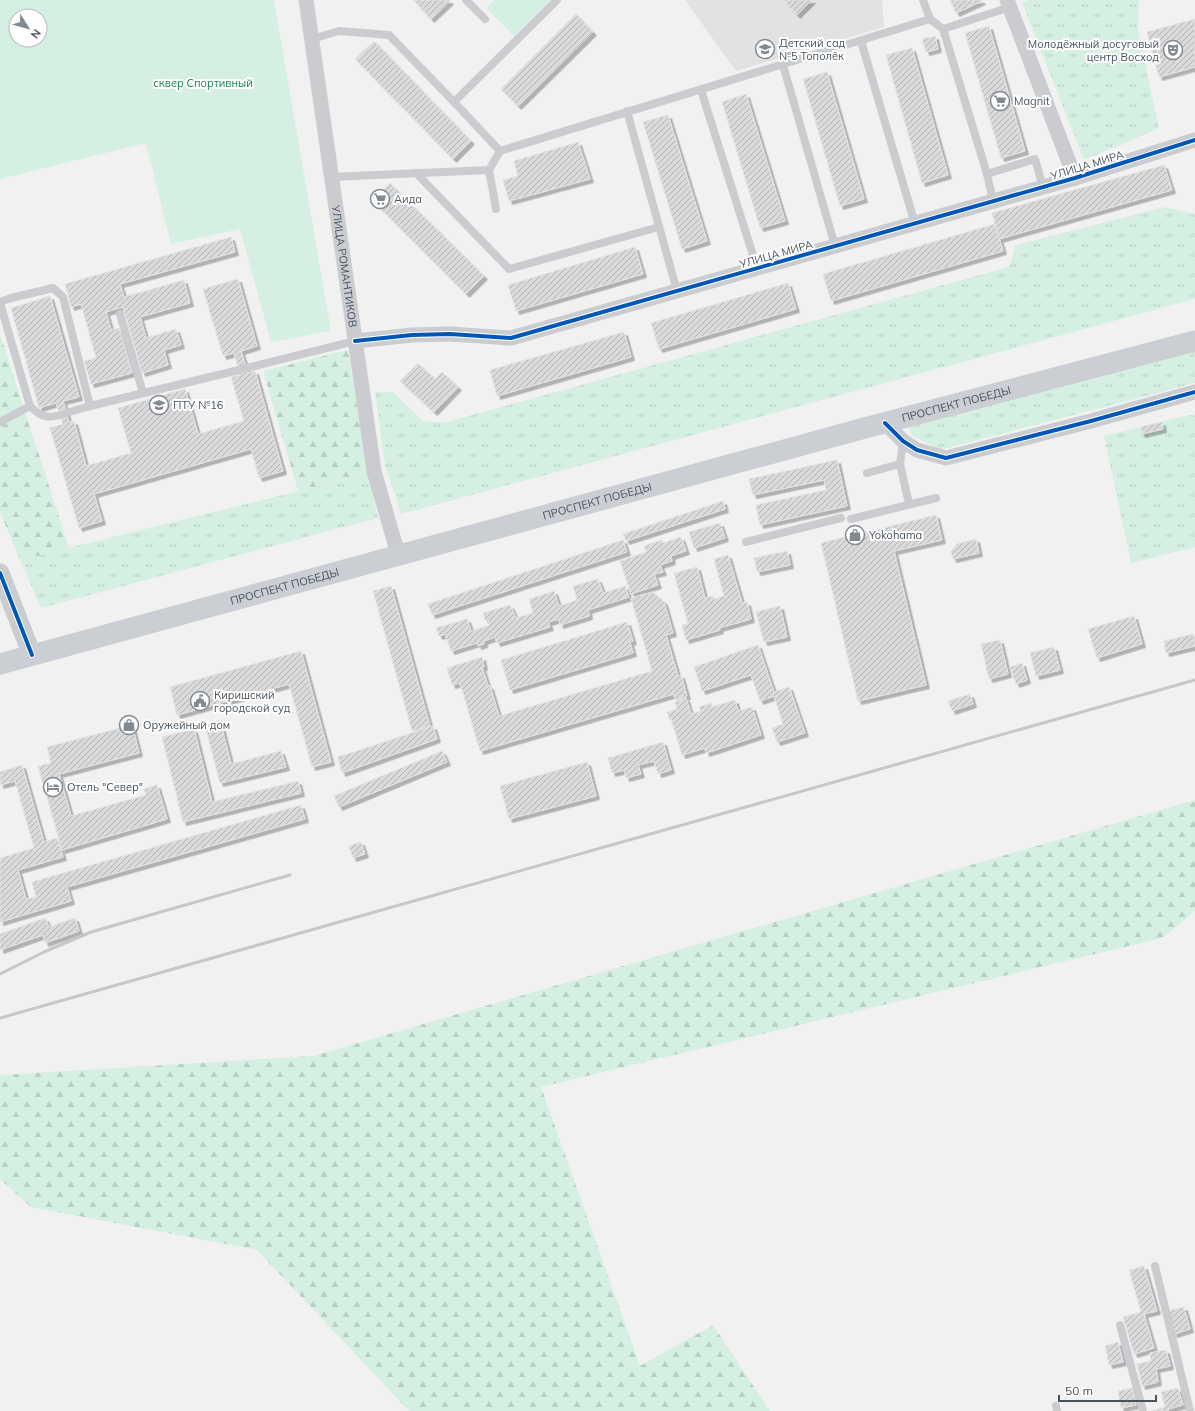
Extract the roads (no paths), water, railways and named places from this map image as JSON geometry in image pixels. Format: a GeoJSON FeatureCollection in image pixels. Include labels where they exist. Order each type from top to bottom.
{"type":"FeatureCollection","features":[{"type":"Feature","properties":{"kind":"main road","name":"ПРОСПЕКТ ПОБЕДЫ"},"geometry":{"type":"LineString","coordinates":[[0,650],[30,648],[216,606],[396,549],[851,419],[1195,328]]}},
{"type":"Feature","properties":{"kind":"main road","name":"ПРОСПЕКТ ПОБЕДЫ"},"geometry":{"type":"LineString","coordinates":[[396,549],[884,420],[1195,341]]}},
{"type":"Feature","properties":{"kind":"main road","name":"ПРОСПЕКТ ПОБЕДЫ"},"geometry":{"type":"LineString","coordinates":[[0,664],[30,648]]}},
{"type":"Feature","properties":{"kind":"street","name":"УЛИЦА РОМАНТИКОВ"},"geometry":{"type":"LineString","coordinates":[[306,0],[374,471],[396,549]]}},
{"type":"Feature","properties":{"kind":"street"},"geometry":{"type":"LineString","coordinates":[[1009,3],[1075,178]]}},
{"type":"Feature","properties":{"kind":"street","name":"УЛИЦА МИРА"},"geometry":{"type":"LineString","coordinates":[[355,341],[412,334],[442,334],[511,338],[1075,178],[1195,140]]}},
{"type":"Feature","properties":{"kind":"street"},"geometry":{"type":"LineString","coordinates":[[884,420],[903,441],[917,450],[946,458],[1092,422],[1195,392]]}},
{"type":"Feature","properties":{"kind":"street"},"geometry":{"type":"LineString","coordinates":[[0,573],[30,648]]}},
{"type":"Feature","properties":{"kind":"lane"},"geometry":{"type":"LineString","coordinates":[[466,0],[485,19]]}},
{"type":"Feature","properties":{"kind":"lane"},"geometry":{"type":"LineString","coordinates":[[454,102],[557,0]]}},
{"type":"Feature","properties":{"kind":"lane"},"geometry":{"type":"LineString","coordinates":[[924,0],[930,19],[943,29],[987,174],[993,201]]}},
{"type":"Feature","properties":{"kind":"lane"},"geometry":{"type":"LineString","coordinates":[[943,29],[1009,3]]}},
{"type":"Feature","properties":{"kind":"lane"},"geometry":{"type":"LineString","coordinates":[[496,209],[489,170],[500,151],[930,19]]}},
{"type":"Feature","properties":{"kind":"lane"},"geometry":{"type":"LineString","coordinates":[[312,39],[339,31],[389,35],[500,151]]}},
{"type":"Feature","properties":{"kind":"lane"},"geometry":{"type":"LineString","coordinates":[[861,41],[915,224]]}},
{"type":"Feature","properties":{"kind":"lane"},"geometry":{"type":"LineString","coordinates":[[783,65],[835,246]]}},
{"type":"Feature","properties":{"kind":"lane"},"geometry":{"type":"LineString","coordinates":[[701,90],[757,268]]}},
{"type":"Feature","properties":{"kind":"lane"},"geometry":{"type":"LineString","coordinates":[[627,111],[677,291]]}},
{"type":"Feature","properties":{"kind":"lane"},"geometry":{"type":"LineString","coordinates":[[987,174],[1035,159],[1043,187]]}},
{"type":"Feature","properties":{"kind":"lane"},"geometry":{"type":"LineString","coordinates":[[331,177],[489,170]]}},
{"type":"Feature","properties":{"kind":"lane"},"geometry":{"type":"LineString","coordinates":[[416,173],[509,269],[659,227]]}},
{"type":"Feature","properties":{"kind":"lane"},"geometry":{"type":"LineString","coordinates":[[90,406],[63,297],[59,292],[53,288],[11,298],[0,303],[30,406],[38,414],[49,418],[90,406],[355,341]]}},
{"type":"Feature","properties":{"kind":"lane"},"geometry":{"type":"LineString","coordinates":[[120,314],[143,393]]}},
{"type":"Feature","properties":{"kind":"lane"},"geometry":{"type":"LineString","coordinates":[[0,422],[30,406]]}},
{"type":"Feature","properties":{"kind":"lane"},"geometry":{"type":"LineString","coordinates":[[903,441],[900,464],[909,504]]}},
{"type":"Feature","properties":{"kind":"lane"},"geometry":{"type":"LineString","coordinates":[[867,473],[900,464]]}},
{"type":"Feature","properties":{"kind":"lane"},"geometry":{"type":"LineString","coordinates":[[852,519],[936,498]]}},
{"type":"Feature","properties":{"kind":"lane"},"geometry":{"type":"LineString","coordinates":[[746,542],[841,518]]}},
{"type":"Feature","properties":{"kind":"lane"},"geometry":{"type":"LineString","coordinates":[[1155,1266],[1190,1411]]}},
{"type":"Feature","properties":{"kind":"lane"},"geometry":{"type":"LineString","coordinates":[[1120,1325],[1143,1411]]}},
{"type":"Feature","properties":{"kind":"railway"},"geometry":{"type":"LineString","coordinates":[[0,1018],[1195,680]]}},
{"type":"Feature","properties":{"kind":"railway"},"geometry":{"type":"LineString","coordinates":[[0,974],[44,952],[91,932],[290,875]]}},
{"type":"Feature","properties":{"kind":"place","name":"Детский сад №5 Тополёк"},"geometry":{"type":"Point","coordinates":[765,49]}},
{"type":"Feature","properties":{"kind":"place","name":"Молодёжный досуговый центр Восход"},"geometry":{"type":"Point","coordinates":[1173,50]}},
{"type":"Feature","properties":{"kind":"place","name":"Magnit"},"geometry":{"type":"Point","coordinates":[1000,101]}},
{"type":"Feature","properties":{"kind":"place","name":"Аида"},"geometry":{"type":"Point","coordinates":[380,199]}},
{"type":"Feature","properties":{"kind":"place","name":"ПТУ №16"},"geometry":{"type":"Point","coordinates":[159,405]}},
{"type":"Feature","properties":{"kind":"place","name":"Yokohama"},"geometry":{"type":"Point","coordinates":[855,535]}},
{"type":"Feature","properties":{"kind":"place","name":"Киришский городской суд"},"geometry":{"type":"Point","coordinates":[200,701]}},
{"type":"Feature","properties":{"kind":"place","name":"Оружейный дом"},"geometry":{"type":"Point","coordinates":[129,725]}},
{"type":"Feature","properties":{"kind":"place","name":"Отель \"Север\""},"geometry":{"type":"Point","coordinates":[53,787]}},
{"type":"Feature","properties":{"kind":"park label","name":"сквер Спортивный"},"geometry":{"type":"Point","coordinates":[203,83]}}]}
